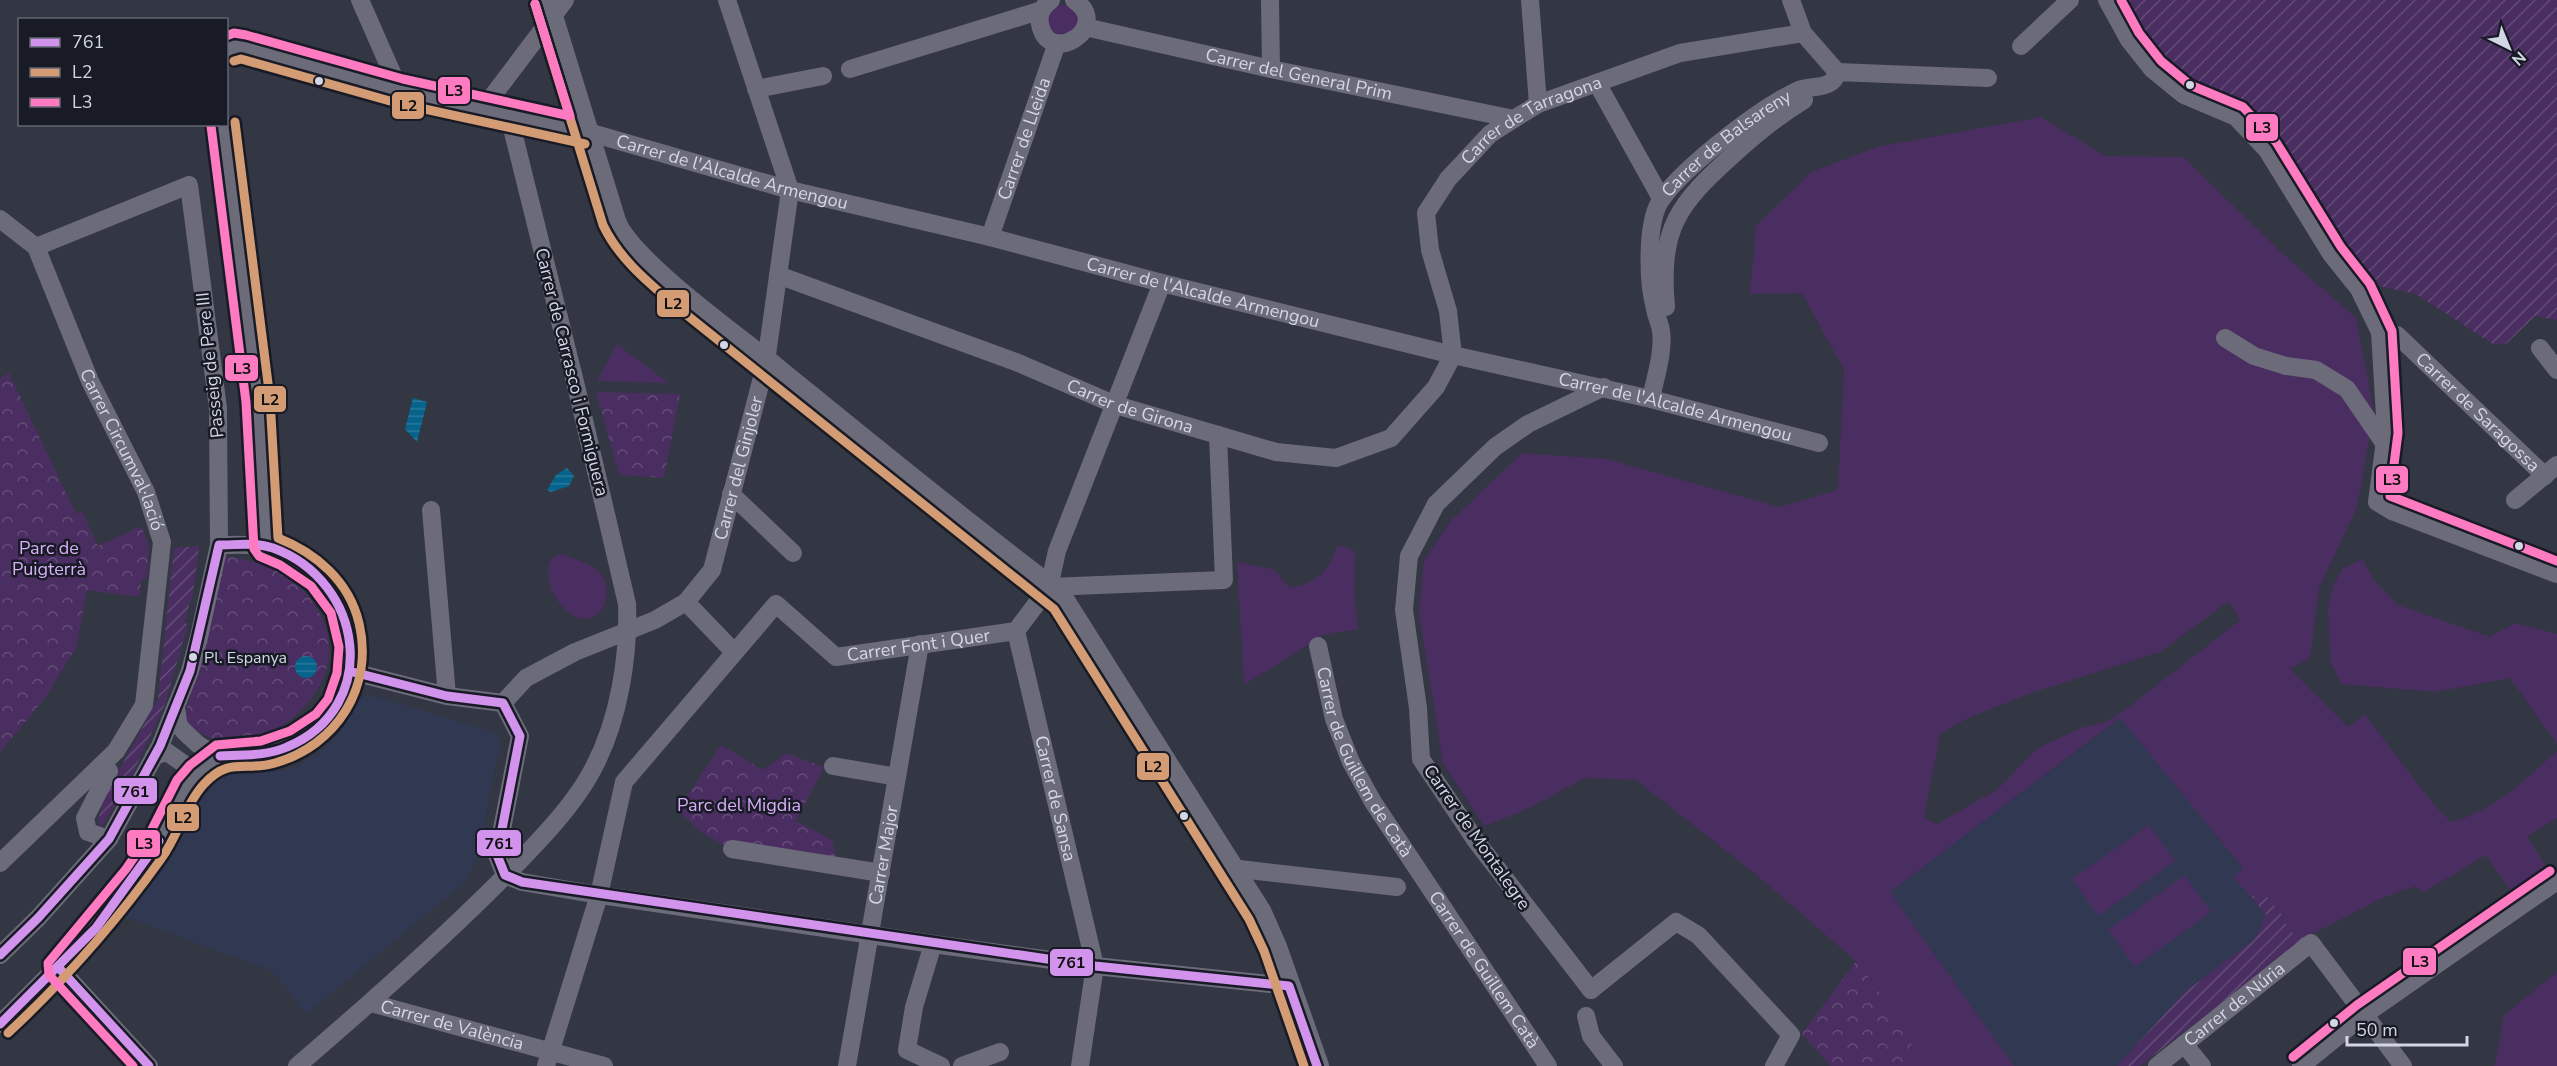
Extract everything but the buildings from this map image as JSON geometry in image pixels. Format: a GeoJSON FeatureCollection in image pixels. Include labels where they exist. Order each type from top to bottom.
{"type":"FeatureCollection","features":[{"type":"Feature","properties":{"kind":"street"},"geometry":{"type":"LineString","coordinates":[[360,0],[400,91]]}},
{"type":"Feature","properties":{"kind":"street"},"geometry":{"type":"LineString","coordinates":[[727,0],[790,190]]}},
{"type":"Feature","properties":{"kind":"street"},"geometry":{"type":"LineString","coordinates":[[1046,5],[1040,26],[1044,33],[1057,43],[1074,40],[1085,27],[1085,14],[1074,0]]}},
{"type":"Feature","properties":{"kind":"street"},"geometry":{"type":"LineString","coordinates":[[1270,0],[1271,69]]}},
{"type":"Feature","properties":{"kind":"street"},"geometry":{"type":"LineString","coordinates":[[1530,0],[1538,104]]}},
{"type":"Feature","properties":{"kind":"street"},"geometry":{"type":"LineString","coordinates":[[1791,0],[1803,33],[1837,72],[1988,78]]}},
{"type":"Feature","properties":{"kind":"street"},"geometry":{"type":"LineString","coordinates":[[2021,46],[2070,0]]}},
{"type":"Feature","properties":{"kind":"street"},"geometry":{"type":"LineString","coordinates":[[2107,0],[2129,40],[2152,69],[2184,95],[2236,117],[2267,150],[2331,254],[2359,288],[2379,332],[2384,443],[2376,495],[2380,505],[2557,574]]}},
{"type":"Feature","properties":{"kind":"street"},"geometry":{"type":"LineString","coordinates":[[850,69],[1046,5]]}},
{"type":"Feature","properties":{"kind":"street"},"geometry":{"type":"LineString","coordinates":[[554,6],[614,221],[623,239],[645,262],[766,362],[1049,587],[1070,609],[1267,927],[1317,1066]]}},
{"type":"Feature","properties":{"kind":"street"},"geometry":{"type":"LineString","coordinates":[[482,110],[554,6]]}},
{"type":"Feature","properties":{"kind":"street","name":"Carrer del General Prim"},"geometry":{"type":"LineString","coordinates":[[1085,27],[1271,69],[1514,119]]}},
{"type":"Feature","properties":{"kind":"street","name":"Carrer de Tarragona"},"geometry":{"type":"LineString","coordinates":[[1453,355],[1448,311],[1430,250],[1426,213],[1448,179],[1490,134],[1538,104],[1680,53],[1803,33]]}},
{"type":"Feature","properties":{"kind":"street","name":"Carrer de Lleida"},"geometry":{"type":"LineString","coordinates":[[990,237],[1057,43]]}},
{"type":"Feature","properties":{"kind":"street","name":"Carrer de l'Alcalde Armengou"},"geometry":{"type":"LineString","coordinates":[[230,49],[400,91],[588,132],[790,190],[990,237],[1162,283],[1453,355],[1604,387],[1819,442]]}},
{"type":"Feature","properties":{"kind":"street","name":"Carrer de Balsareny"},"geometry":{"type":"LineString","coordinates":[[1651,399],[1662,344],[1661,330],[1654,308],[1648,242],[1661,198],[1690,170],[1767,107],[1802,89],[1830,83],[1837,72]]}},
{"type":"Feature","properties":{"kind":"street"},"geometry":{"type":"LineString","coordinates":[[756,89],[823,76]]}},
{"type":"Feature","properties":{"kind":"street"},"geometry":{"type":"LineString","coordinates":[[1597,83],[1661,198]]}},
{"type":"Feature","properties":{"kind":"street"},"geometry":{"type":"LineString","coordinates":[[1661,330],[1666,310],[1667,245],[1678,215],[1696,188],[1776,117],[1813,95],[1821,86]]}},
{"type":"Feature","properties":{"kind":"street","name":"Carrer de Carrasco i Formiguera"},"geometry":{"type":"LineString","coordinates":[[297,1066],[371,1003],[505,875],[558,819],[594,768],[620,691],[628,629],[627,604],[578,390],[509,116]]}},
{"type":"Feature","properties":{"kind":"street"},"geometry":{"type":"LineString","coordinates":[[223,126],[258,401],[266,546]]}},
{"type":"Feature","properties":{"kind":"street","name":"Passeig de Pere III"},"geometry":{"type":"LineString","coordinates":[[36,247],[189,185],[218,408],[219,544]]}},
{"type":"Feature","properties":{"kind":"street","name":"Carrer del Ginjoler"},"geometry":{"type":"LineString","coordinates":[[628,629],[655,620],[686,602],[712,570],[766,362],[790,190]]}},
{"type":"Feature","properties":{"kind":"street"},"geometry":{"type":"LineString","coordinates":[[0,219],[36,247]]}},
{"type":"Feature","properties":{"kind":"street","name":"Carrer Circumval·lació"},"geometry":{"type":"LineString","coordinates":[[0,863],[116,752],[144,705],[162,542],[147,492],[90,381],[36,247]]}},
{"type":"Feature","properties":{"kind":"street","name":"Carrer de Girona"},"geometry":{"type":"LineString","coordinates":[[778,275],[1016,362],[1116,405],[1276,452],[1336,458],[1391,438],[1436,387],[1453,355]]}},
{"type":"Feature","properties":{"kind":"street"},"geometry":{"type":"LineString","coordinates":[[1016,631],[1049,587],[1058,551],[1162,283]]}},
{"type":"Feature","properties":{"kind":"street","name":"Carrer de Saragossa"},"geometry":{"type":"LineString","coordinates":[[2379,332],[2397,335],[2551,470]]}},
{"type":"Feature","properties":{"kind":"street"},"geometry":{"type":"LineString","coordinates":[[2225,338],[2254,356],[2286,366],[2316,370],[2347,389],[2384,443]]}},
{"type":"Feature","properties":{"kind":"street"},"geometry":{"type":"LineString","coordinates":[[2540,348],[2557,370]]}},
{"type":"Feature","properties":{"kind":"street","name":"Carrer de Montalegre"},"geometry":{"type":"LineString","coordinates":[[1604,387],[1528,424],[1495,447],[1436,504],[1409,556],[1404,610],[1418,708],[1421,759],[1588,1003],[1591,1036],[1614,1066]]}},
{"type":"Feature","properties":{"kind":"street"},"geometry":{"type":"LineString","coordinates":[[1049,587],[1224,580],[1218,435]]}},
{"type":"Feature","properties":{"kind":"street"},"geometry":{"type":"LineString","coordinates":[[2515,500],[2551,470]]}},
{"type":"Feature","properties":{"kind":"street"},"geometry":{"type":"LineString","coordinates":[[731,494],[793,553]]}},
{"type":"Feature","properties":{"kind":"street"},"geometry":{"type":"LineString","coordinates":[[431,510],[447,696]]}},
{"type":"Feature","properties":{"kind":"street"},"geometry":{"type":"LineString","coordinates":[[0,955],[38,918],[109,838],[154,756],[176,707],[196,647],[219,544],[266,546],[282,552],[314,571],[339,600],[347,619],[351,649],[345,690],[333,714],[289,746],[269,752],[220,756],[195,743],[179,725],[176,707]]}},
{"type":"Feature","properties":{"kind":"street"},"geometry":{"type":"LineString","coordinates":[[548,1059],[599,895],[624,782],[734,652],[686,602]]}},
{"type":"Feature","properties":{"kind":"street","name":"Carrer Font i Quer"},"geometry":{"type":"LineString","coordinates":[[734,652],[776,604],[836,657],[1016,631]]}},
{"type":"Feature","properties":{"kind":"street"},"geometry":{"type":"LineString","coordinates":[[503,703],[526,678],[575,652],[628,629]]}},
{"type":"Feature","properties":{"kind":"street","name":"Carrer de Sansa"},"geometry":{"type":"LineString","coordinates":[[1016,631],[1095,966]]}},
{"type":"Feature","properties":{"kind":"street","name":"Carrer Major"},"geometry":{"type":"LineString","coordinates":[[847,1066],[920,644]]}},
{"type":"Feature","properties":{"kind":"street","name":"Carrer de Guillem de Catà"},"geometry":{"type":"LineString","coordinates":[[1318,646],[1334,720],[1351,762],[1373,802],[1419,873]]}},
{"type":"Feature","properties":{"kind":"street"},"geometry":{"type":"LineString","coordinates":[[349,671],[447,696],[503,703]]}},
{"type":"Feature","properties":{"kind":"street"},"geometry":{"type":"LineString","coordinates":[[503,703],[520,736],[497,855],[505,875],[522,882],[933,945],[1095,966],[1288,986]]}},
{"type":"Feature","properties":{"kind":"street"},"geometry":{"type":"LineString","coordinates":[[154,756],[167,752],[191,769],[193,779]]}},
{"type":"Feature","properties":{"kind":"street"},"geometry":{"type":"LineString","coordinates":[[0,1024],[96,928],[157,845],[193,779],[220,756]]}},
{"type":"Feature","properties":{"kind":"street"},"geometry":{"type":"LineString","coordinates":[[103,764],[109,771],[85,818],[88,832],[109,838]]}},
{"type":"Feature","properties":{"kind":"street"},"geometry":{"type":"LineString","coordinates":[[833,766],[897,777]]}},
{"type":"Feature","properties":{"kind":"street"},"geometry":{"type":"LineString","coordinates":[[732,849],[880,873]]}},
{"type":"Feature","properties":{"kind":"street"},"geometry":{"type":"LineString","coordinates":[[1231,867],[1397,887]]}},
{"type":"Feature","properties":{"kind":"street","name":"Carrer de Guillem Catà"},"geometry":{"type":"LineString","coordinates":[[1419,873],[1548,1066]]}},
{"type":"Feature","properties":{"kind":"street"},"geometry":{"type":"LineString","coordinates":[[2301,1066],[2364,1015],[2557,881]]}},
{"type":"Feature","properties":{"kind":"street"},"geometry":{"type":"LineString","coordinates":[[1588,1003],[1676,921],[1698,935],[1791,1035],[1774,1066]]}},
{"type":"Feature","properties":{"kind":"street","name":"Carrer de Núria"},"geometry":{"type":"LineString","coordinates":[[2157,1066],[2311,943],[2364,1015]]}},
{"type":"Feature","properties":{"kind":"street"},"geometry":{"type":"LineString","coordinates":[[933,945],[914,1007],[907,1050],[941,1066]]}},
{"type":"Feature","properties":{"kind":"street"},"geometry":{"type":"LineString","coordinates":[[1080,1066],[1095,966]]}},
{"type":"Feature","properties":{"kind":"street"},"geometry":{"type":"LineString","coordinates":[[58,968],[149,1066]]}},
{"type":"Feature","properties":{"kind":"street","name":"Carrer de València"},"geometry":{"type":"LineString","coordinates":[[371,1003],[548,1059],[604,1066]]}},
{"type":"Feature","properties":{"kind":"street"},"geometry":{"type":"LineString","coordinates":[[2364,1015],[2403,1066]]}},
{"type":"Feature","properties":{"kind":"street"},"geometry":{"type":"LineString","coordinates":[[2184,1044],[2202,1066]]}},
{"type":"Feature","properties":{"kind":"street"},"geometry":{"type":"LineString","coordinates":[[962,1066],[1000,1052]]}},
{"type":"Feature","properties":{"kind":"shaded area"},"geometry":{"type":"Polygon","coordinates":[[[368,694],[494,732],[500,743],[477,861],[463,884],[307,1014],[272,971],[121,915],[150,880],[171,849],[210,776],[216,772],[268,772],[292,769],[318,754],[339,734],[357,699],[368,694]]]}},
{"type":"Feature","properties":{"kind":"shaded area"},"geometry":{"type":"Polygon","coordinates":[[[2121,718],[2243,868],[2234,877],[2266,915],[2254,940],[2185,992],[2117,1066],[2014,1066],[1890,892],[2121,718]]]}},
{"type":"Feature","properties":{"kind":"green space"},"geometry":{"type":"Polygon","coordinates":[[[2120,0],[2557,0],[2557,320],[2535,316],[2506,344],[2493,344],[2416,294],[2362,282],[2327,233],[2282,150],[2266,127],[2250,114],[2194,89],[2169,73],[2141,39],[2120,0]]]}},
{"type":"Feature","properties":{"kind":"green space"},"geometry":{"type":"Polygon","coordinates":[[[1063,5],[1074,9],[1078,20],[1074,31],[1063,35],[1052,31],[1048,20],[1052,9],[1063,5]]]}},
{"type":"Feature","properties":{"kind":"green space"},"geometry":{"type":"Polygon","coordinates":[[[2041,117],[2105,156],[2183,157],[2281,252],[2356,318],[2374,412],[2357,507],[2319,588],[2310,658],[2290,669],[2348,727],[2365,715],[2435,806],[2451,822],[2467,817],[2495,802],[2521,783],[2557,751],[2557,818],[2527,836],[2546,867],[2510,890],[2486,855],[2422,893],[2416,886],[2382,898],[2305,938],[2289,931],[2281,913],[2264,893],[2251,897],[2233,877],[2243,868],[2120,718],[1890,892],[2014,1066],[1921,1066],[1903,1023],[1856,961],[1753,872],[1636,780],[1585,778],[1523,811],[1484,826],[1443,763],[1419,613],[1424,560],[1451,521],[1522,453],[1606,459],[1779,507],[1838,490],[1844,370],[1802,293],[1750,294],[1756,226],[1811,172],[1878,147],[2041,117]],[[2229,601],[2160,652],[2031,693],[1968,718],[1940,734],[1924,817],[1937,824],[1998,789],[2037,748],[2084,727],[2105,722],[2125,710],[2240,620],[2229,601]]]}},
{"type":"Feature","properties":{"kind":"green space"},"geometry":{"type":"Polygon","coordinates":[[[617,344],[669,383],[597,381],[617,344]]]}},
{"type":"Feature","properties":{"kind":"green space","name":"Parc de Puigterrà"},"geometry":{"type":"Polygon","coordinates":[[[9,373],[76,514],[82,511],[98,546],[141,526],[149,545],[147,578],[142,579],[139,597],[87,590],[76,648],[45,698],[0,752],[0,378],[9,373]]]}},
{"type":"Feature","properties":{"kind":"green space"},"geometry":{"type":"Polygon","coordinates":[[[596,392],[680,394],[664,478],[619,475],[596,392]]]}},
{"type":"Feature","properties":{"kind":"green space"},"geometry":{"type":"Polygon","coordinates":[[[1338,545],[1355,551],[1354,589],[1358,629],[1325,634],[1244,685],[1237,562],[1275,570],[1289,588],[1308,583],[1321,575],[1330,563],[1338,545]]]}},
{"type":"Feature","properties":{"kind":"green space"},"geometry":{"type":"Polygon","coordinates":[[[199,546],[192,600],[185,623],[188,624],[165,704],[130,780],[126,782],[128,784],[101,828],[98,820],[104,798],[158,699],[174,548],[199,546]]]}},
{"type":"Feature","properties":{"kind":"green space"},"geometry":{"type":"Polygon","coordinates":[[[561,554],[591,566],[603,578],[606,585],[605,601],[603,608],[592,618],[584,619],[574,616],[557,600],[548,577],[553,559],[561,554]]]}},
{"type":"Feature","properties":{"kind":"green space"},"geometry":{"type":"Polygon","coordinates":[[[222,555],[265,565],[291,579],[307,595],[318,611],[326,628],[329,644],[324,676],[305,706],[275,730],[255,740],[242,743],[219,740],[182,724],[206,641],[222,555]]]}},
{"type":"Feature","properties":{"kind":"green space"},"geometry":{"type":"Polygon","coordinates":[[[2363,559],[2372,578],[2398,605],[2490,637],[2515,623],[2557,634],[2557,744],[2510,678],[2435,692],[2341,684],[2330,660],[2328,605],[2334,584],[2343,568],[2363,559]]]}},
{"type":"Feature","properties":{"kind":"green space","name":"Parc del Migdia"},"geometry":{"type":"Polygon","coordinates":[[[721,745],[763,770],[786,753],[824,767],[796,821],[832,840],[836,861],[732,849],[702,833],[678,810],[721,745]]]}},
{"type":"Feature","properties":{"kind":"green space"},"geometry":{"type":"Polygon","coordinates":[[[2149,825],[2175,861],[2098,916],[2072,879],[2149,825]]]}},
{"type":"Feature","properties":{"kind":"green space"},"geometry":{"type":"Polygon","coordinates":[[[2185,875],[2211,912],[2135,967],[2108,930],[2185,875]]]}},
{"type":"Feature","properties":{"kind":"green space"},"geometry":{"type":"Polygon","coordinates":[[[2264,893],[2281,913],[2289,931],[2305,938],[2140,1066],[2117,1066],[2185,992],[2254,940],[2266,915],[2251,897],[2264,893]]]}},
{"type":"Feature","properties":{"kind":"green space"},"geometry":{"type":"Polygon","coordinates":[[[1856,961],[1903,1023],[1921,1066],[1830,1066],[1802,1034],[1856,961]]]}},
{"type":"Feature","properties":{"kind":"green space"},"geometry":{"type":"Polygon","coordinates":[[[2557,972],[2557,1066],[2495,1066],[2504,1015],[2557,972]]]}},
{"type":"Feature","properties":{"kind":"water"},"geometry":{"type":"Polygon","coordinates":[[[413,398],[427,402],[417,442],[405,429],[413,398]]]}},
{"type":"Feature","properties":{"kind":"water"},"geometry":{"type":"Polygon","coordinates":[[[567,468],[574,476],[569,486],[551,492],[547,490],[556,475],[567,468]]]}},
{"type":"Feature","properties":{"kind":"water"},"geometry":{"type":"Polygon","coordinates":[[[306,656],[314,659],[317,667],[314,675],[306,678],[298,675],[295,667],[298,659],[306,656]]]}},
{"type":"Feature","properties":{"kind":"transit line","name":"L3"},"geometry":{"type":"LineString","coordinates":[[2121,0],[2139,33],[2161,61],[2190,85],[2243,107],[2276,142],[2341,247],[2370,284],[2392,331],[2398,433],[2390,496],[2557,561]]}},
{"type":"Feature","properties":{"kind":"transit line","name":"L2"},"geometry":{"type":"LineString","coordinates":[[535,4],[603,225],[617,249],[636,270],[678,308],[1054,609],[1249,919],[1264,951],[1304,1066]]}},
{"type":"Feature","properties":{"kind":"transit line","name":"L3"},"geometry":{"type":"LineString","coordinates":[[228,35],[234,33],[246,35],[403,79],[570,116],[535,4]]}},
{"type":"Feature","properties":{"kind":"transit line","name":"L2"},"geometry":{"type":"LineString","coordinates":[[234,61],[241,59],[397,103],[585,144]]}},
{"type":"Feature","properties":{"kind":"transit line","name":"L2"},"geometry":{"type":"LineString","coordinates":[[8,1033],[70,971],[126,905],[167,850],[197,792],[204,784],[213,775],[230,767],[275,763],[316,743],[333,728],[346,710],[355,691],[361,669],[362,647],[359,623],[347,594],[329,570],[318,560],[278,538],[270,399],[235,122]]}},
{"type":"Feature","properties":{"kind":"transit line","name":"L3"},"geometry":{"type":"LineString","coordinates":[[133,1066],[49,975],[48,963],[126,869],[148,837],[177,780],[190,765],[216,745],[261,741],[290,731],[316,714],[328,699],[337,673],[339,647],[331,613],[311,586],[280,565],[259,556],[254,549],[246,402],[211,126]]}},
{"type":"Feature","properties":{"kind":"transit line","name":"761"},"geometry":{"type":"LineString","coordinates":[[0,955],[38,918],[109,839],[160,746],[190,671],[219,545],[267,546],[304,564],[327,587],[342,615],[350,645],[348,675],[338,704],[317,728],[287,747],[271,752],[220,756]]}},
{"type":"Feature","properties":{"kind":"transit line","name":"761"},"geometry":{"type":"LineString","coordinates":[[349,671],[447,696],[503,703],[520,736],[497,855],[505,875],[522,882],[1095,966],[1289,986],[1317,1066]]}},
{"type":"Feature","properties":{"kind":"transit line","name":"761"},"geometry":{"type":"LineString","coordinates":[[0,1024],[96,928],[159,841]]}},
{"type":"Feature","properties":{"kind":"transit line","name":"L3"},"geometry":{"type":"LineString","coordinates":[[2293,1057],[2357,1005],[2550,871]]}},
{"type":"Feature","properties":{"kind":"transit line","name":"761"},"geometry":{"type":"LineString","coordinates":[[59,968],[149,1066]]}},
{"type":"Feature","properties":{"kind":"place","name":"Pl. Espanya"},"geometry":{"type":"Point","coordinates":[193,657]}}]}
